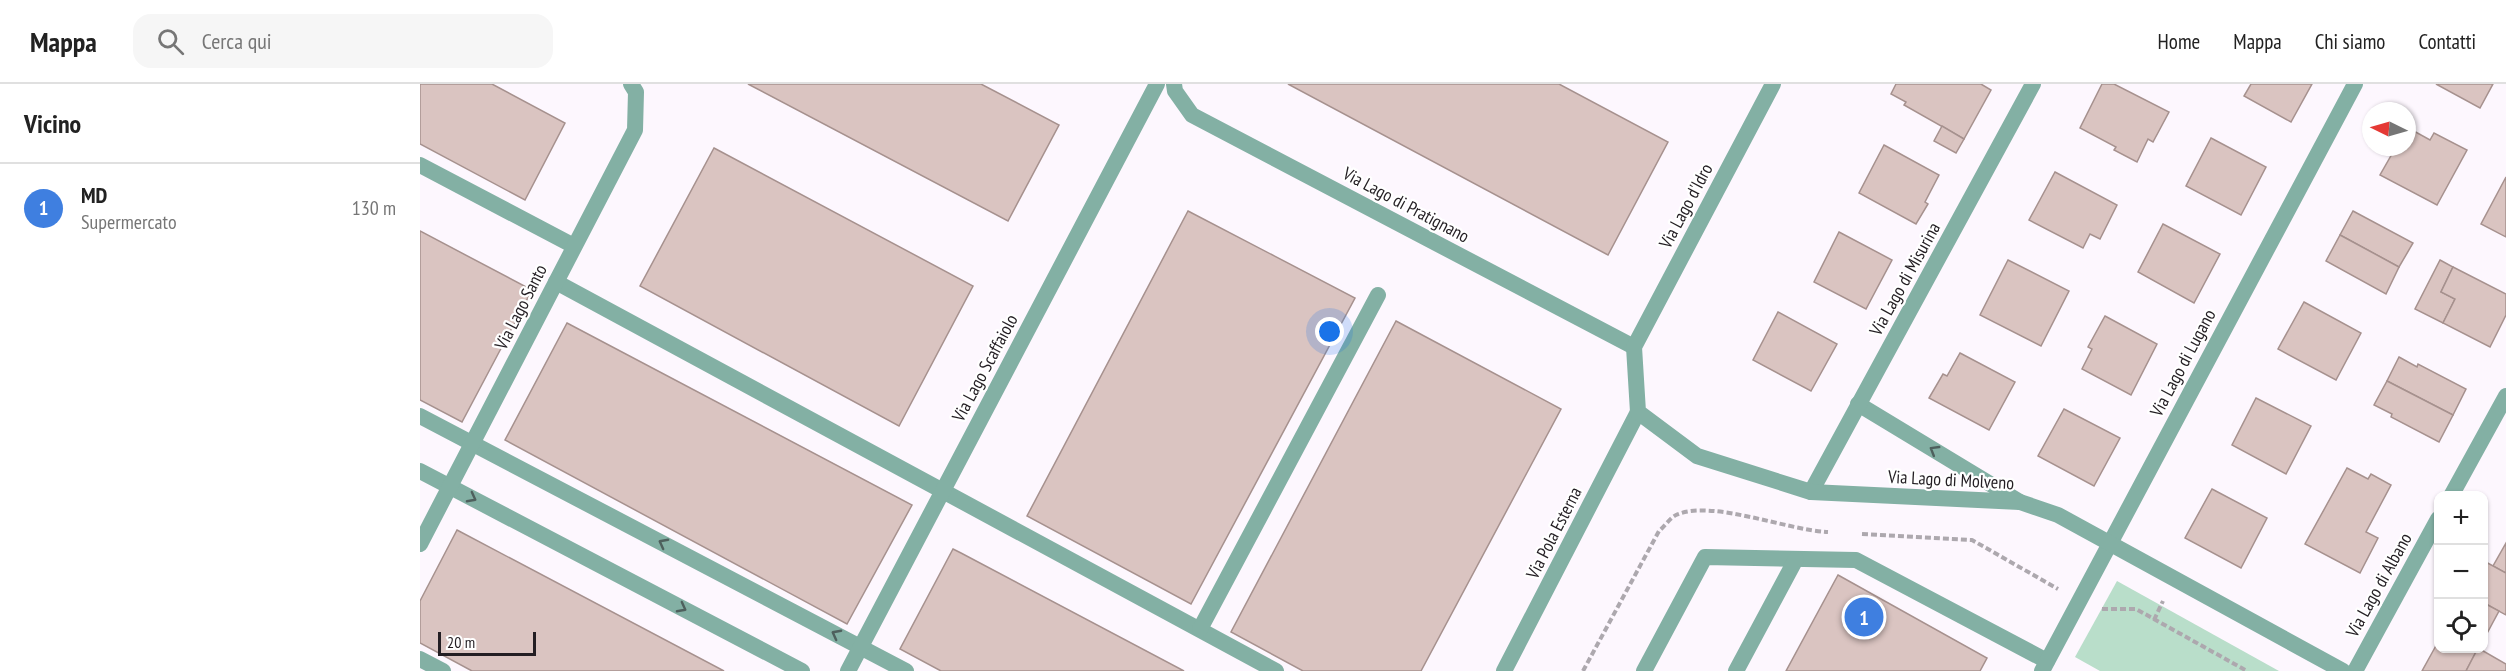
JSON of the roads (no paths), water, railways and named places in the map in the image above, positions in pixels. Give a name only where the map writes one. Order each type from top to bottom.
[{"type":"street","name":"Via Lago Santo","points":[[420,544],[634,130],[636,92],[631,84]]},
{"type":"street","name":"Via Lago Scaffaiolo","points":[[848,671],[1157,84]]},
{"type":"street","name":"Via Lago di Pratignano","points":[[1174,84],[1175,91],[1192,115],[1634,346]]},
{"type":"street","name":"Via Lago d'Idro","points":[[1634,346],[1773,84]]},
{"type":"street","name":"Via Lago di Misurina","points":[[1811,492],[2033,84]]},
{"type":"street","name":"Via Lago di Lugano","points":[[1644,671],[1705,557],[1856,560],[2044,666],[2355,84]]},
{"type":"street","points":[[420,165],[574,246]]},
{"type":"street","points":[[556,282],[1276,671]]},
{"type":"street","points":[[1200,629],[1378,295]]},
{"type":"street","points":[[1634,346],[1638,412]]},
{"type":"street","points":[[2453,491],[2506,396]]},
{"type":"street","points":[[1858,404],[2020,502]]},
{"type":"street","name":"Via Lago di Molveno","points":[[1638,412],[1697,456],[1811,492],[2020,502],[2058,515],[2343,671]]},
{"type":"street","name":"Via Pola Esterna","points":[[1504,671],[1638,412]]},
{"type":"street","points":[[420,416],[906,671]]},
{"type":"street","points":[[420,471],[802,671]]},
{"type":"street","name":"Via Lago di Albano","points":[[2355,671],[2434,528]]},
{"type":"street","points":[[1736,671],[1796,559]]},
{"type":"street","points":[[420,659],[443,671]]},
{"type":"place","name":"MD","points":[[1864,617]]}]
